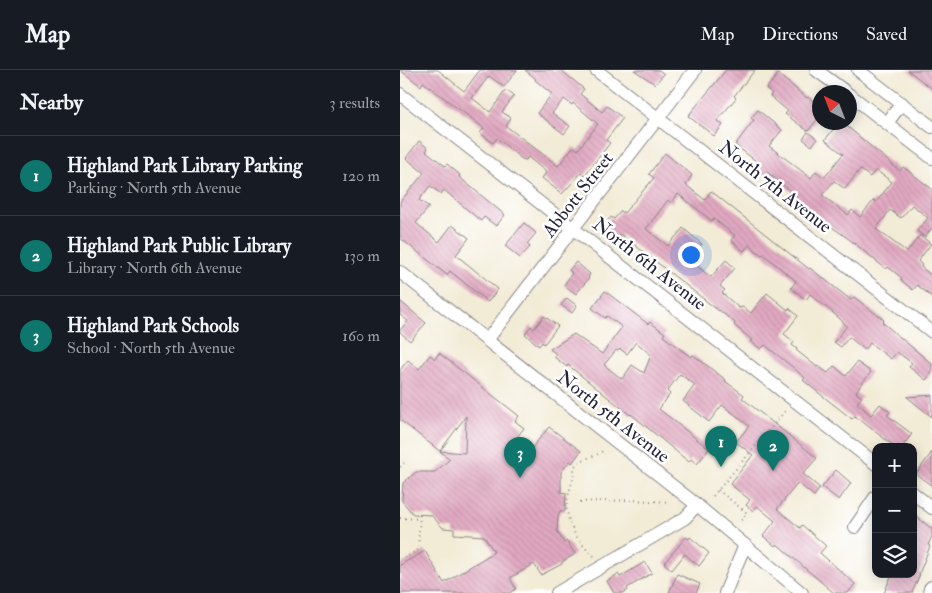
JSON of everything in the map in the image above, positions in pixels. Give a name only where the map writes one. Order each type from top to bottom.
[{"type":"main road","points":[[930,593],[932,589]]},
{"type":"street","name":"North 7th Avenue","points":[[596,70],[932,332]]},
{"type":"street","name":"Abbott Street","points":[[487,340],[695,70]]},
{"type":"street","points":[[816,70],[836,85]]},
{"type":"street","points":[[858,70],[932,126]]},
{"type":"street","name":"North 6th Avenue","points":[[400,94],[872,461]]},
{"type":"street","points":[[857,100],[932,158]]},
{"type":"street","points":[[886,123],[902,103]]},
{"type":"street","name":"North 5th Avenue","points":[[400,272],[697,505],[802,593]]},
{"type":"street","points":[[917,496],[932,508]]},
{"type":"street","points":[[855,527],[872,502]]},
{"type":"street","points":[[557,593],[686,518],[697,505]]},
{"type":"street","points":[[725,593],[745,545]]},
{"type":"path","points":[[713,496],[786,410]]},
{"type":"path","points":[[596,558],[576,537],[568,520],[568,501],[575,477],[574,466],[581,459],[593,457],[604,450]]},
{"type":"path","points":[[400,466],[404,463]]},
{"type":"path","points":[[718,490],[747,513],[737,525]]},
{"type":"path","points":[[580,502],[631,500],[670,502]]},
{"type":"path","points":[[400,561],[418,550],[420,514]]},
{"type":"path","points":[[400,518],[419,519]]},
{"type":"building","points":[[400,70],[438,70],[464,91],[480,70],[517,70],[504,87],[489,76],[472,98],[490,112],[506,90],[514,96],[502,112],[511,118],[506,126],[558,166],[573,147],[578,150],[598,124],[573,103],[572,105],[564,99],[552,113],[570,126],[564,134],[537,113],[552,94],[525,70],[561,70],[584,89],[580,94],[602,112],[607,106],[623,118],[606,140],[610,143],[584,176],[581,173],[562,194],[542,178],[546,173],[545,171],[528,157],[526,160],[522,159],[497,138],[493,143],[480,133],[484,128],[423,82],[421,86]]},
{"type":"building","points":[[634,70],[659,70],[664,74],[655,84]]},
{"type":"building","points":[[726,70],[755,70],[717,121],[723,125],[714,136],[688,116]]},
{"type":"building","points":[[908,70],[932,70],[932,89]]},
{"type":"building","points":[[778,74],[812,100],[812,126],[808,131],[785,114],[788,111],[770,96],[772,93],[766,89]]},
{"type":"building","points":[[758,110],[782,130],[769,146],[811,178],[816,171],[824,178],[843,154],[825,140],[833,130],[851,130],[900,171],[903,167],[932,189],[932,228],[925,237],[917,231],[928,218],[912,205],[901,218],[890,210],[876,229],[907,252],[920,235],[931,244],[918,261],[922,265],[921,267],[932,276],[932,297],[917,285],[913,290],[888,267],[886,269],[849,239],[816,216],[795,198],[797,196],[767,172],[765,175],[752,166],[756,161],[735,145],[754,120],[751,118]],"holes":[[[860,169],[870,177],[876,170],[892,182],[876,202],[874,200],[860,217],[852,210],[848,215],[822,195],[834,181],[845,189]]]},
{"type":"building","points":[[808,132],[817,139],[812,146],[803,139]]},
{"type":"building","points":[[419,141],[428,148],[426,151],[445,166],[447,164],[460,175],[459,177],[505,215],[496,226],[484,217],[481,221],[444,190],[441,194],[430,186],[419,200],[429,207],[416,223],[439,242],[452,225],[469,238],[456,255],[498,289],[488,302],[450,271],[447,275],[400,238],[400,202],[424,173],[406,158]]},
{"type":"building","points":[[665,153],[692,175],[686,185],[705,200],[711,191],[809,269],[851,300],[854,297],[884,320],[882,322],[932,364],[932,372],[926,380],[909,367],[912,363],[897,352],[891,359],[870,343],[865,350],[849,337],[841,347],[834,342],[847,326],[838,317],[810,294],[806,300],[791,288],[796,281],[749,245],[744,251],[731,240],[735,235],[714,219],[712,221],[678,194],[671,203],[668,200],[646,229],[668,246],[683,228],[702,244],[689,260],[711,277],[726,260],[735,268],[720,286],[725,290],[722,293],[739,308],[743,307],[751,313],[767,293],[788,310],[789,308],[798,316],[784,334],[794,342],[792,345],[796,350],[817,367],[828,373],[834,366],[846,376],[857,362],[871,372],[857,390],[856,393],[862,397],[857,403],[871,415],[880,404],[890,412],[888,416],[912,434],[905,443],[890,443],[855,416],[852,419],[803,380],[805,378],[765,345],[761,349],[750,341],[752,340],[719,310],[622,235],[618,238],[604,226],[611,217],[614,219],[621,211],[624,213],[654,178],[649,174]]},
{"type":"building","points":[[524,223],[536,233],[527,244],[530,247],[520,258],[505,246]]},
{"type":"building","points":[[576,262],[590,274],[576,294],[564,285],[572,273],[569,270]]},
{"type":"building","points":[[605,291],[648,324],[650,322],[665,333],[663,336],[691,357],[693,355],[726,380],[744,395],[742,398],[817,458],[803,474],[820,488],[814,496],[798,483],[777,509],[800,528],[802,525],[826,546],[820,553],[855,584],[848,593],[834,593],[777,544],[775,546],[763,536],[775,521],[757,506],[753,511],[746,505],[750,500],[730,484],[753,455],[736,442],[749,426],[738,417],[722,405],[709,422],[683,401],[695,385],[680,374],[667,391],[670,394],[659,409],[709,449],[697,464],[691,459],[689,462],[568,365],[567,367],[554,357],[556,354],[550,349],[574,334],[602,354],[622,327],[592,308]],"holes":[[[636,342],[651,355],[644,373],[632,365],[622,379],[604,365],[616,350],[620,349],[627,354]]]},
{"type":"building","points":[[567,298],[577,306],[572,313],[561,305]]},
{"type":"building","points":[[400,301],[426,323],[410,341],[400,332],[408,321],[400,315]]},
{"type":"building","points":[[544,316],[558,326],[544,344],[542,342],[539,346],[525,334],[531,326],[534,329]]},
{"type":"building","points":[[439,353],[519,416],[515,421],[524,428],[517,437],[532,448],[549,427],[581,451],[572,463],[570,461],[561,472],[561,492],[566,493],[565,511],[560,511],[557,531],[564,543],[567,541],[575,554],[562,562],[562,564],[541,575],[534,564],[510,578],[516,589],[510,593],[400,593],[400,565],[425,551],[444,583],[494,552],[484,536],[454,534],[454,529],[443,528],[431,515],[413,514],[402,501],[403,483],[416,472],[435,472],[450,459],[400,420],[400,370],[408,360],[419,369],[430,355],[435,359]],"holes":[[[466,416],[465,453],[440,451]]]},
{"type":"building","points":[[932,395],[932,417],[907,397]]},
{"type":"building","points":[[932,452],[932,486],[917,475]]},
{"type":"building","points":[[836,470],[851,483],[839,500],[822,487]]},
{"type":"building","points":[[917,517],[932,529],[932,536],[912,593],[884,593],[890,578],[917,578]]},
{"type":"building","points":[[686,537],[689,539],[690,537],[709,553],[699,566],[685,554],[672,570],[664,563]]},
{"type":"building","points":[[645,562],[652,573],[627,588],[628,590],[623,593],[614,593],[607,581],[618,574],[620,577]]},
{"type":"building","points":[[677,574],[700,584],[696,593],[669,593]]},
{"type":"place","name":"Highland Park Library Parking","points":[[721,467]]},
{"type":"place","name":"Highland Park Public Library","points":[[773,471]]},
{"type":"place","name":"Highland Park Schools","points":[[520,478]]}]
